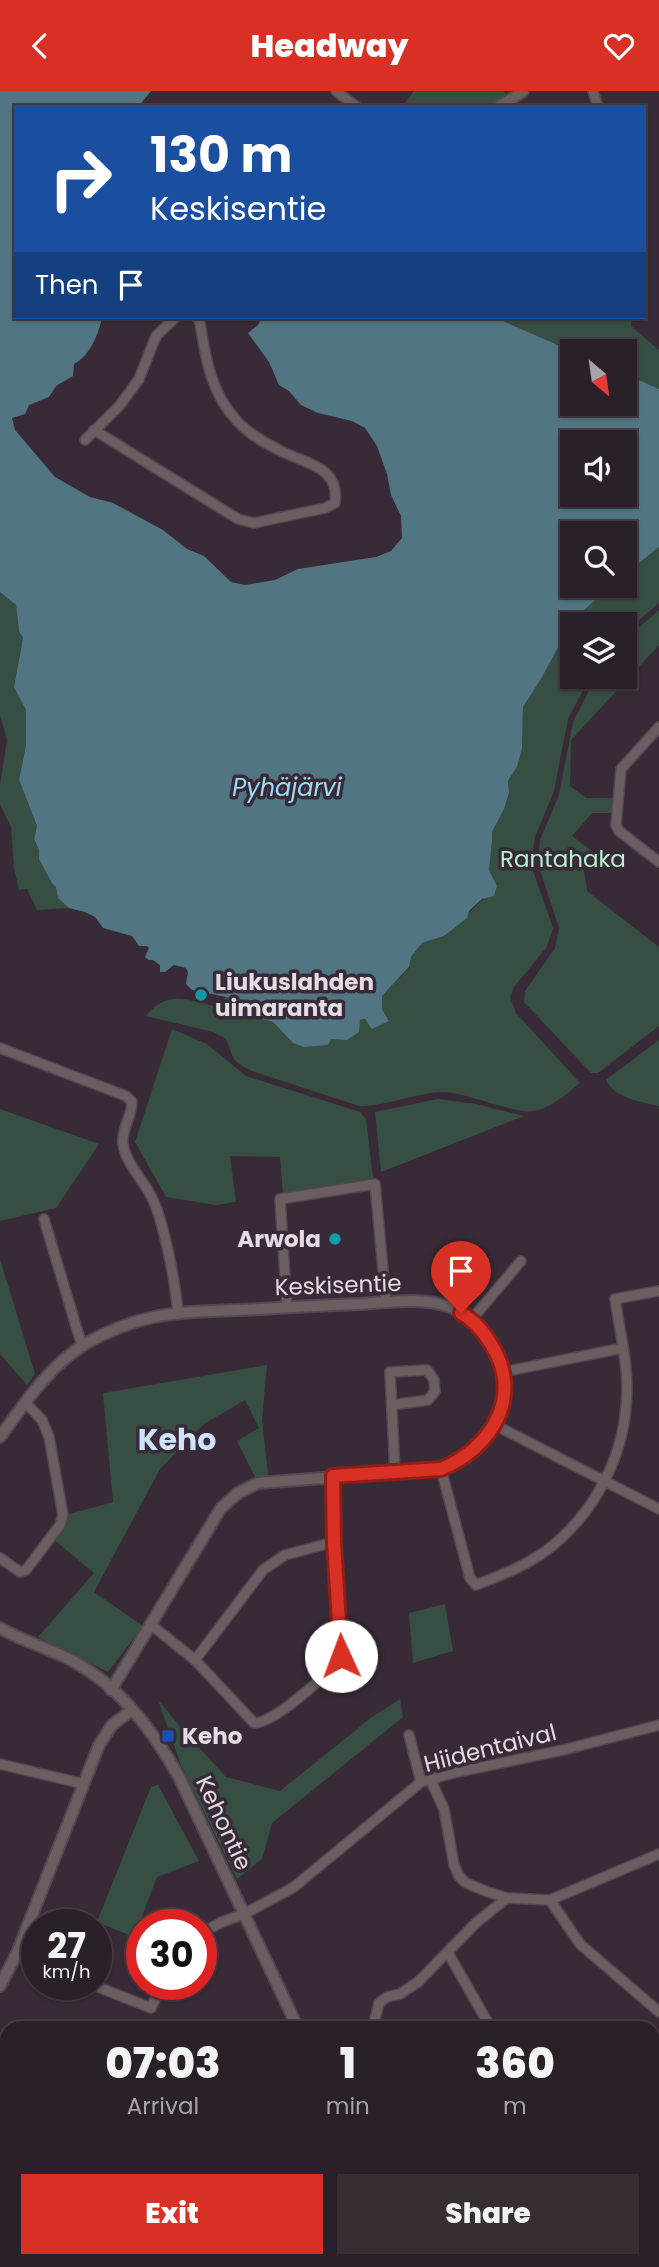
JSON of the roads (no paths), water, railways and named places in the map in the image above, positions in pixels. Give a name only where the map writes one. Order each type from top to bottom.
[{"type":"street","points":[[336,91],[354,105]]},
{"type":"street","points":[[502,105],[523,91]]},
{"type":"street","points":[[85,440],[120,405],[139,379],[156,336],[174,319]]},
{"type":"street","points":[[94,430],[238,519],[254,523],[325,508],[335,503],[336,494],[329,476],[318,466],[284,453],[248,432],[223,403],[208,369],[198,319]]},
{"type":"street","points":[[659,727],[621,769],[616,825],[619,831],[659,862]]},
{"type":"street","points":[[0,1048],[126,1096],[132,1102],[123,1143],[155,1203],[178,1314]]},
{"type":"street","points":[[287,1307],[280,1199],[375,1184],[386,1302]]},
{"type":"street","points":[[44,1219],[82,1346]]},
{"type":"street","points":[[472,1319],[509,1279],[521,1261]]},
{"type":"street","points":[[441,1469],[470,1578],[476,1585],[509,1573],[557,1542],[605,1482],[623,1431],[627,1377],[615,1299],[659,1291]]},
{"type":"street","name":"Keskisentie","points":[[0,1437],[25,1402],[62,1361],[82,1346],[135,1322],[178,1314],[386,1302],[433,1302],[451,1307],[472,1319],[494,1349],[503,1372],[503,1399],[495,1425],[477,1447],[455,1463],[441,1469],[258,1483],[229,1500],[207,1529],[111,1690]]},
{"type":"street","points":[[503,1372],[623,1348]]},
{"type":"street","points":[[393,1405],[428,1400],[435,1391],[435,1380],[427,1370],[390,1372],[395,1472]]},
{"type":"street","points":[[0,1558],[20,1572],[26,1570],[60,1525],[63,1515],[49,1437],[42,1420],[25,1402]]},
{"type":"street","points":[[495,1425],[659,1509]]},
{"type":"street","points":[[149,1624],[195,1660],[254,1723],[262,1723],[275,1716],[337,1665],[341,1656],[333,1476]]},
{"type":"street","points":[[195,1660],[263,1570],[285,1555],[334,1542]]},
{"type":"street","name":"Kehontie","points":[[0,1627],[91,1672],[152,1732],[171,1761],[295,2021]]},
{"type":"street","points":[[0,1986],[17,1953],[103,1737],[117,1721],[132,1710]]},
{"type":"street","name":"Hiidentaival","points":[[217,1925],[244,1914],[294,1887],[426,1782],[453,1773],[563,1750],[659,1725]]},
{"type":"street","points":[[409,1735],[426,1782],[444,1809],[454,1865],[466,1883],[507,1898],[550,1900],[659,1854]]},
{"type":"street","points":[[0,1764],[84,1784]]},
{"type":"street","points":[[375,2021],[379,2003],[418,1982],[477,1922],[507,1898]]},
{"type":"street","points":[[550,1900],[580,1944],[659,2012]]},
{"type":"street","points":[[17,1953],[21,1955]]},
{"type":"street","points":[[448,1953],[487,2021]]},
{"type":"street","points":[[131,2000],[151,2008],[155,2000]]},
{"type":"water","name":"Pyhäjärvi","points":[[0,91],[151,91],[140,105],[14,105],[14,319],[102,319],[93,343],[85,356],[74,364],[73,376],[56,386],[49,397],[29,405],[25,414],[12,418],[15,430],[55,477],[90,497],[113,503],[163,530],[187,549],[204,556],[231,582],[245,585],[275,580],[298,569],[376,557],[391,551],[402,538],[401,516],[391,495],[377,446],[365,428],[352,421],[318,413],[301,405],[289,391],[279,385],[269,362],[248,333],[261,319],[499,319],[560,346],[560,417],[637,417],[637,379],[659,389],[659,547],[637,564],[637,521],[560,521],[560,598],[598,598],[582,612],[560,612],[560,644],[523,707],[522,749],[517,767],[508,781],[509,793],[504,809],[492,832],[489,870],[497,886],[494,896],[482,899],[469,911],[467,918],[444,936],[422,943],[411,957],[409,967],[382,996],[382,1009],[389,1021],[372,1029],[365,1019],[360,1020],[359,1032],[347,1040],[331,1039],[328,1045],[304,1047],[293,1043],[273,1022],[262,1019],[254,1011],[226,997],[192,990],[186,984],[186,968],[174,965],[165,972],[160,972],[160,965],[145,957],[149,948],[147,946],[139,946],[132,936],[103,928],[95,917],[69,908],[58,898],[56,887],[39,859],[39,850],[34,839],[37,826],[19,780],[26,745],[26,710],[14,687],[23,638],[19,631],[16,605],[0,592]]},
{"type":"place","name":"Liukuslahden uimaranta","points":[[201,995]]},
{"type":"place","name":"Arwola","points":[[335,1239]]},
{"type":"place","name":"Keho","points":[[168,1736]]},
{"type":"district","name":"Keho","points":[[177,1439]]},
{"type":"park label","name":"Rantahaka","points":[[563,859]]}]
